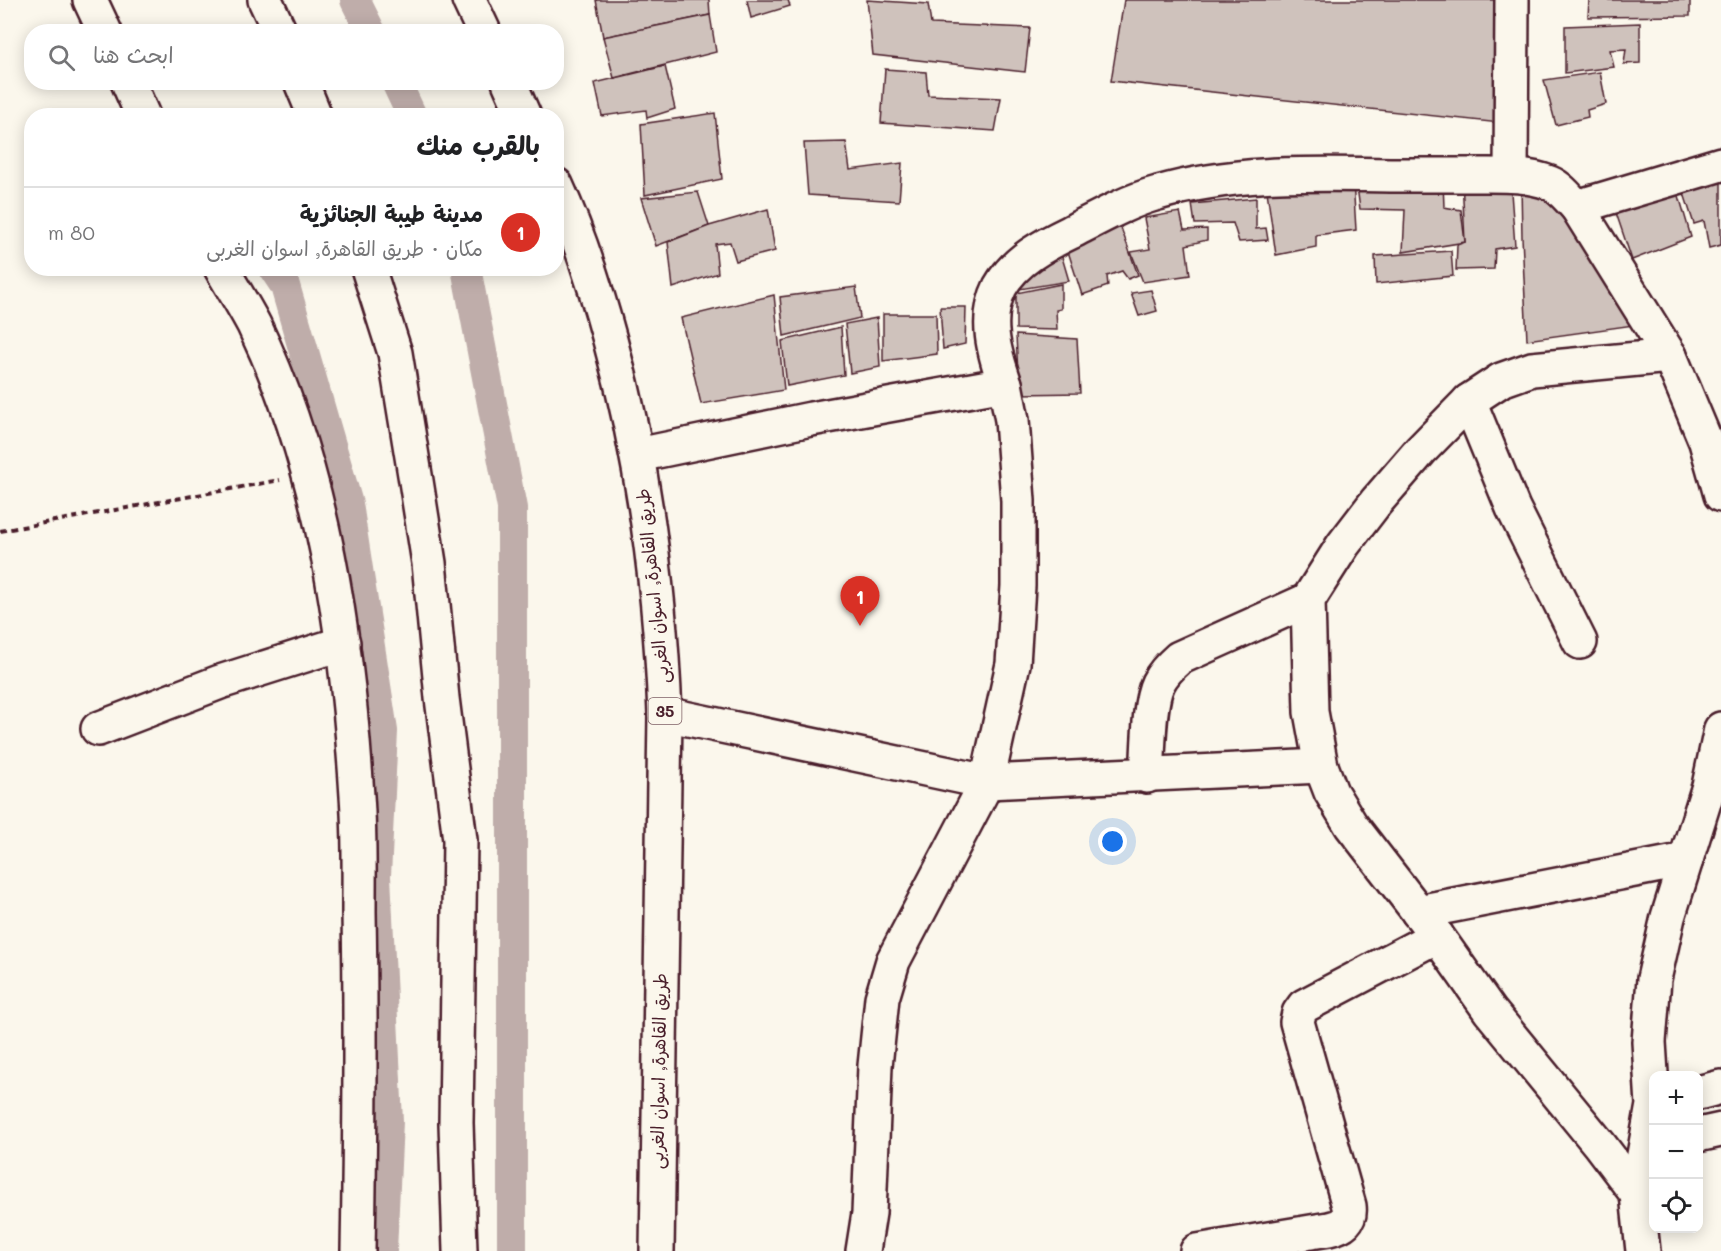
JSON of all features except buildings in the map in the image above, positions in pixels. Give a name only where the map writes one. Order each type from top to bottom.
[{"type":"street","points":[[90,0],[101,24]]},
{"type":"street","points":[[266,0],[276,24]]},
{"type":"street","points":[[469,0],[480,24]]},
{"type":"street","points":[[1511,176],[1512,0]]},
{"type":"street","points":[[131,90],[139,108]]},
{"type":"street","points":[[304,90],[312,108]]},
{"type":"street","points":[[513,90],[521,108]]},
{"type":"street","points":[[1577,207],[1721,164]]},
{"type":"street","points":[[863,1251],[869,1213],[875,1066],[882,998],[893,961],[987,782],[1013,664],[1018,586],[1018,501],[1012,420],[1005,384],[995,354],[992,326],[996,298],[1001,286],[1024,260],[1042,247],[1099,218],[1156,193],[1211,180],[1274,174],[1511,176],[1552,183],[1577,207],[1670,356],[1706,442],[1721,495]]},
{"type":"street","name":"طريق القاهرة, اسوان الغربى","points":[[564,202],[597,291],[638,455],[657,584],[663,649],[665,714],[657,1251]]},
{"type":"street","points":[[225,276],[257,334],[282,391],[310,474],[331,572],[343,643],[357,798],[362,1053],[358,1251]]},
{"type":"street","points":[[371,276],[395,353],[416,481],[429,563],[442,699],[460,840],[456,1124],[460,1251]]},
{"type":"street","points":[[1147,776],[1153,698],[1159,681],[1170,666],[1179,658],[1308,600],[1343,545],[1376,502],[1468,401],[1501,380],[1532,369],[1670,356]]},
{"type":"street","points":[[638,455],[822,417],[1005,384]]},
{"type":"street","points":[[1468,401],[1513,508],[1581,642]]},
{"type":"street","points":[[1308,600],[1311,712],[1321,766],[1331,792],[1351,825],[1428,924],[1490,1011],[1637,1194]]},
{"type":"street","points":[[99,729],[220,682],[343,643]]},
{"type":"street","points":[[665,714],[987,782],[1321,766]]},
{"type":"street","points":[[1651,1071],[1649,1042],[1654,979],[1668,917],[1686,860],[1715,786],[1721,729]]},
{"type":"street","points":[[1197,1251],[1340,1227],[1345,1223],[1350,1212],[1300,1033],[1297,1016],[1305,1006],[1428,924],[1686,860]]},
{"type":"street","points":[[1703,1092],[1721,1087]]},
{"type":"street","points":[[1703,1135],[1721,1130]]},
{"type":"street","points":[[1642,1251],[1637,1194],[1649,1148]]},
{"type":"path","points":[[0,531],[310,474]]},
{"type":"waterway","points":[[355,0],[367,24]]},
{"type":"waterway","points":[[400,90],[408,108]]},
{"type":"waterway","points":[[278,276],[285,286],[348,504],[383,731],[376,876],[388,1121],[382,1251]]},
{"type":"waterway","points":[[468,276],[512,508],[512,1251]]},
{"type":"place","name":"مدينة طيبة الجنائزية","points":[[860,626]]}]
